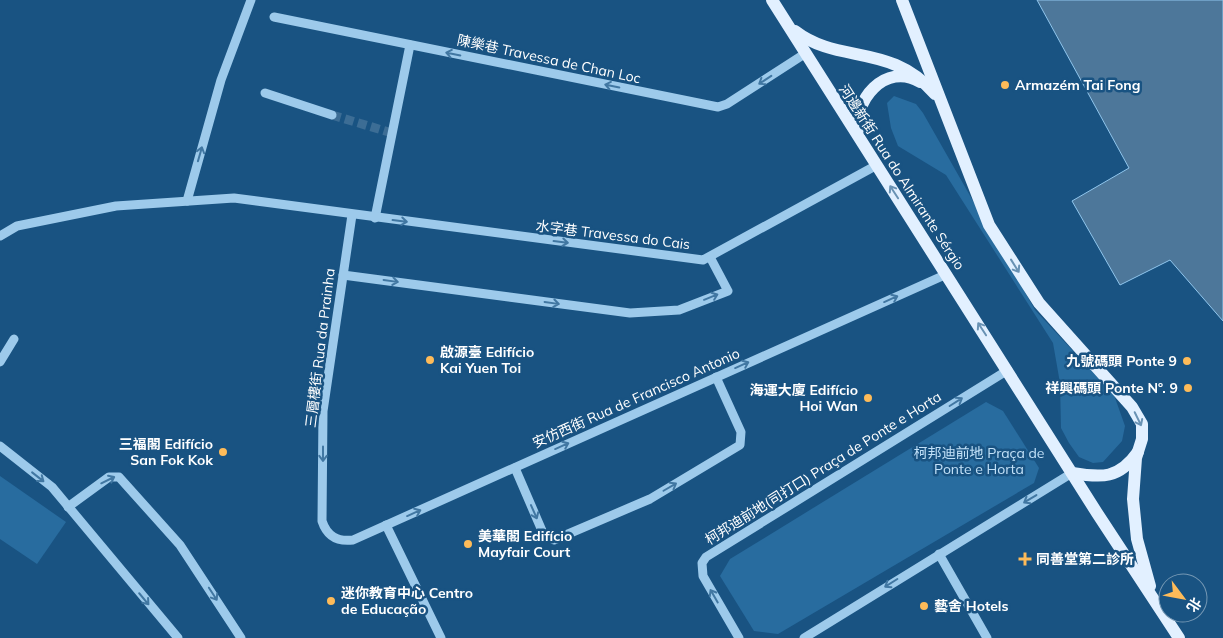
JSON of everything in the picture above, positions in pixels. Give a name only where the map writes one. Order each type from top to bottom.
[{"type":"main road","name":"河邊新街 Rua do Almirante Sérgio","points":[[772,0],[1008,370]]},
{"type":"main road","points":[[902,0],[989,225],[1039,303],[1132,408],[1142,424],[1142,439],[1138,452],[1133,499],[1136,539],[1146,578],[1158,604]]},
{"type":"main road","points":[[789,26],[804,38],[822,45],[888,60],[903,66],[916,74],[930,87],[945,108]]},
{"type":"main road","points":[[861,140],[857,126],[858,111],[864,98],[874,87],[887,80],[902,77],[917,80],[930,87]]},
{"type":"main road","points":[[1008,370],[1158,607]]},
{"type":"main road","points":[[1072,473],[1104,477],[1117,472],[1129,464],[1138,452]]},
{"type":"main road","points":[[1169,623],[1179,638]]},
{"type":"street","points":[[187,201],[221,80],[251,0]]},
{"type":"street","name":"陳樂巷 Travessa de Chan Loc","points":[[274,17],[718,107],[727,104],[806,54]]},
{"type":"street","points":[[374,218],[410,45]]},
{"type":"street","points":[[265,93],[332,115]]},
{"type":"street","name":"水字巷 Travessa do Cais","points":[[0,236],[17,226],[116,206],[234,198],[703,260],[877,165]]},
{"type":"street","name":"三層樓街 Rua da Prainha","points":[[336,539],[325,528],[322,521],[323,411],[352,215]]},
{"type":"street","points":[[343,274],[630,313],[679,310],[728,291],[710,257]]},
{"type":"street","name":"安仿西街 Rua de Francisco Antonio","points":[[336,539],[352,540],[947,274]]},
{"type":"street","points":[[0,362],[14,339]]},
{"type":"street","name":"柯邦迪前地(司打口) Praça de Ponte e Horta","points":[[739,638],[703,576],[702,563],[706,557],[1008,370]]},
{"type":"street","points":[[515,468],[543,533],[554,540],[650,499],[740,444],[741,432],[716,377]]},
{"type":"street","points":[[0,446],[52,487],[178,638]]},
{"type":"street","points":[[804,638],[1072,473]]},
{"type":"street","points":[[68,507],[109,477],[119,477],[180,546],[241,638]]},
{"type":"street","points":[[386,525],[441,638]]},
{"type":"street","points":[[939,554],[986,638]]},
{"type":"green space","points":[[894,96],[916,104],[923,113],[1035,310],[1114,395],[1125,426],[1122,441],[1103,462],[1093,463],[1079,457],[1069,443],[1061,428],[1060,383],[1053,343],[946,175],[898,146],[891,128],[887,103]]},
{"type":"green space","name":"柯邦迪前地 Praça de Ponte e Horta","points":[[986,402],[1003,411],[1039,468],[1034,483],[778,634],[754,631],[720,576],[730,559]]},
{"type":"green space","points":[[0,476],[66,522],[37,564],[0,539]]},
{"type":"shaded area","points":[[1037,0],[1223,0],[1223,321],[1170,260],[1120,285],[1072,201],[1129,168]]},
{"type":"tunnel","points":[[332,115],[392,133]]},
{"type":"place","name":"Armazém Tai Fong","points":[[1005,85]]},
{"type":"place","name":"啟源臺 Edifício Kai Yuen Toi","points":[[430,360]]},
{"type":"place","name":"九號碼頭 Ponte 9","points":[[1187,361]]},
{"type":"place","name":"祥興碼頭 Ponte Nº. 9","points":[[1188,388]]},
{"type":"place","name":"海運大廈 Edifício Hoi Wan","points":[[868,398]]},
{"type":"place","name":"三福閣 Edifício San Fok Kok","points":[[223,452]]},
{"type":"place","name":"美華閣 Edifício Mayfair Court","points":[[468,544]]},
{"type":"place","name":"同善堂第二診所","points":[[1025,559]]},
{"type":"place","name":"迷你教育中心 Centro de Educação","points":[[331,601]]},
{"type":"place","name":"藝舍 Hotels","points":[[924,606]]}]
